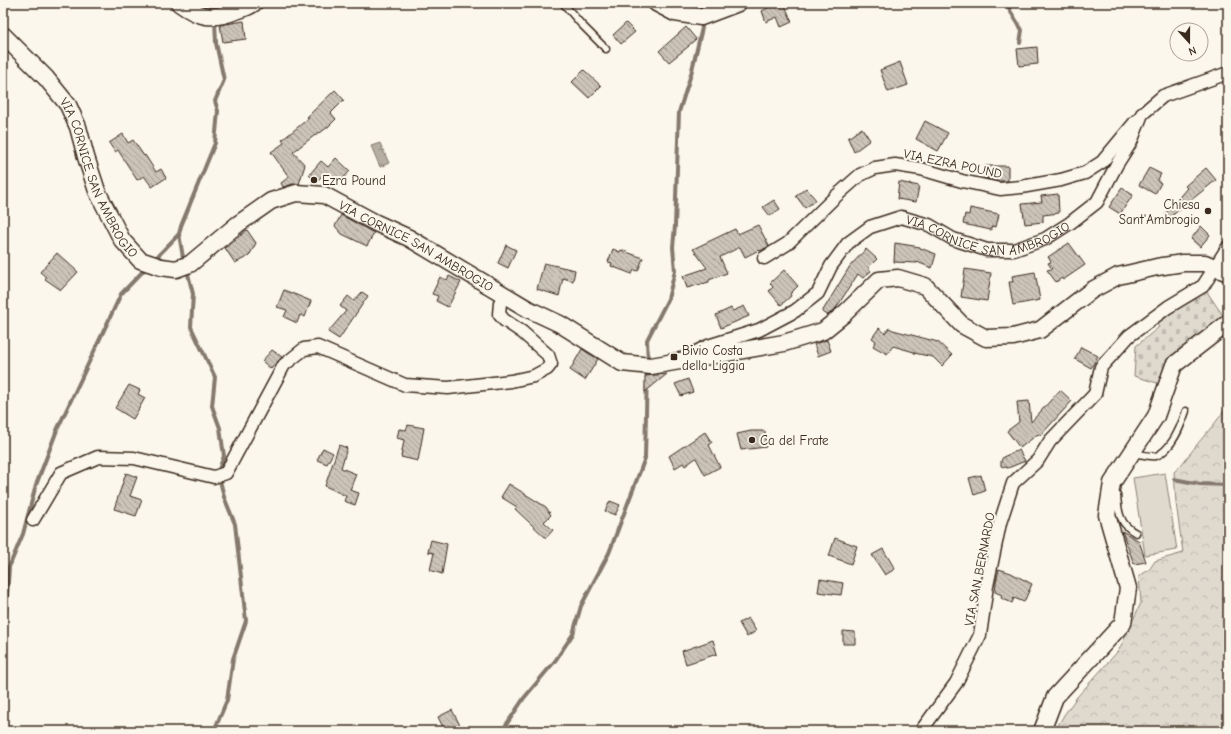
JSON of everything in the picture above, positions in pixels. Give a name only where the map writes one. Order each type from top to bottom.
[{"type":"street","points":[[179,3],[190,11],[210,17],[228,14],[254,3]]},
{"type":"street","points":[[656,3],[675,13],[701,17],[738,3]]},
{"type":"street","name":"VIA CORNICE SAN AMBROGIO","points":[[3,36],[46,78],[68,105],[78,127],[97,191],[122,240],[140,260],[161,267],[176,269],[190,264],[238,224],[271,201],[296,193],[324,195],[376,223],[409,238],[528,309],[560,324],[622,363],[651,366],[784,343],[823,331],[844,314],[879,280],[898,278],[926,286],[962,325],[986,338],[993,338],[1013,337],[1040,330],[1092,290],[1118,276],[1183,263],[1205,263],[1222,270]]},
{"type":"street","name":"VIA CORNICE SAN AMBROGIO","points":[[678,361],[708,346],[759,330],[795,311],[818,293],[831,266],[848,243],[870,227],[901,217],[929,225],[953,239],[987,250],[1014,250],[1045,239],[1070,224],[1097,202],[1117,164],[1131,142],[1142,114],[1163,96],[1228,73]]},
{"type":"street","name":"VIA EZRA POUND","points":[[764,258],[787,244],[860,175],[875,168],[895,165],[1000,189],[1060,180],[1085,173],[1102,162],[1142,114]]},
{"type":"street","points":[[1222,270],[1228,247]]},
{"type":"street","name":"VIA SAN BERNARDO","points":[[921,731],[956,683],[980,635],[987,586],[1000,523],[1013,483],[1038,460],[1050,441],[1095,394],[1101,367],[1129,336],[1168,307],[1204,286],[1222,270]]},
{"type":"street","points":[[33,520],[61,473],[98,457],[134,458],[220,475],[284,365],[304,349],[318,347],[405,385],[448,388],[479,385],[511,381],[534,376],[547,370],[551,364],[548,355],[522,332],[504,320],[499,314],[500,303],[505,295]]},
{"type":"street","points":[[1042,731],[1055,697],[1122,623],[1128,588],[1107,514],[1112,483],[1156,416],[1174,365],[1228,323]]},
{"type":"lane","points":[[563,3],[606,49]]},
{"type":"lane","points":[[1132,453],[1155,456],[1166,450],[1180,428],[1186,411]]},
{"type":"lane","points":[[1118,474],[1116,490],[1118,514],[1128,530],[1136,534]]},
{"type":"green space","points":[[1203,286],[1228,323],[1174,365],[1167,386],[1134,376],[1136,346],[1159,327],[1152,319]]},
{"type":"green space","points":[[1228,405],[1228,731],[1055,731],[1077,697],[1119,650],[1141,603],[1139,576],[1149,570],[1155,561],[1183,553],[1176,503],[1174,472]]},
{"type":"green space","points":[[1165,473],[1177,550],[1145,555],[1133,478]]},
{"type":"water","points":[[380,143],[389,163],[380,167],[371,146]]},
{"type":"building","points":[[777,3],[784,3],[792,22],[781,27],[777,17],[766,22],[762,11]]},
{"type":"building","points":[[244,21],[246,39],[223,42],[220,25]]},
{"type":"building","points":[[626,23],[635,32],[621,44],[613,35]]},
{"type":"building","points":[[686,27],[696,39],[669,62],[659,51]]},
{"type":"building","points":[[1037,47],[1038,64],[1019,66],[1017,49]]},
{"type":"building","points":[[900,62],[908,85],[888,92],[880,70]]},
{"type":"building","points":[[584,70],[601,86],[589,98],[572,82]]},
{"type":"building","points":[[335,90],[344,100],[331,113],[336,119],[320,133],[319,132],[293,152],[305,165],[299,184],[283,187],[281,183],[289,177],[271,152],[284,143],[282,140],[309,118],[307,117]]},
{"type":"building","points":[[925,121],[948,133],[938,151],[916,139]]},
{"type":"building","points":[[862,128],[870,140],[854,152],[848,138]]},
{"type":"building","points":[[123,134],[128,143],[133,140],[156,172],[161,169],[166,178],[152,187],[144,176],[137,180],[118,150],[115,152],[109,143]]},
{"type":"building","points":[[336,158],[350,171],[337,185],[324,174],[316,182],[309,175],[321,161],[328,167]]},
{"type":"building","points":[[985,166],[1008,166],[1008,181],[984,178]]},
{"type":"building","points":[[1149,168],[1161,174],[1157,181],[1161,183],[1155,194],[1139,185]]},
{"type":"building","points":[[1206,168],[1216,180],[1169,218],[1165,214],[1187,188],[1185,186]]},
{"type":"building","points":[[899,182],[919,186],[916,202],[897,199]]},
{"type":"building","points":[[806,188],[816,200],[805,208],[796,196]]},
{"type":"building","points":[[1122,188],[1133,195],[1120,214],[1109,207]]},
{"type":"building","points":[[1058,194],[1059,213],[1043,215],[1043,222],[1025,224],[1022,204],[1042,202],[1041,196]]},
{"type":"building","points":[[774,200],[780,209],[770,216],[763,207]]},
{"type":"building","points":[[970,208],[999,214],[996,227],[992,226],[991,230],[963,224],[965,214],[969,215]]},
{"type":"building","points":[[341,215],[374,233],[367,246],[342,234],[335,226]]},
{"type":"building","points":[[758,225],[769,246],[745,257],[740,247],[720,257],[727,273],[709,280],[709,282],[687,288],[683,276],[707,268],[693,249],[735,229],[738,234]]},
{"type":"building","points":[[1201,226],[1210,235],[1200,247],[1191,239]]},
{"type":"building","points":[[247,230],[256,243],[249,256],[235,263],[225,248]]},
{"type":"building","points":[[895,243],[920,247],[936,254],[932,268],[917,262],[894,262]]},
{"type":"building","points":[[1069,243],[1085,265],[1063,280],[1062,278],[1056,282],[1047,270],[1052,269],[1048,263],[1051,262],[1048,257]]},
{"type":"building","points":[[506,245],[516,250],[508,268],[498,263]]},
{"type":"building","points":[[613,249],[620,252],[621,250],[643,258],[638,271],[634,270],[632,274],[611,266],[612,263],[608,262]]},
{"type":"building","points":[[866,249],[877,259],[868,268],[871,271],[863,278],[858,274],[836,308],[828,315],[822,312],[850,266]]},
{"type":"building","points":[[57,253],[78,272],[61,290],[45,279],[46,277],[40,272]]},
{"type":"building","points":[[544,263],[575,270],[573,281],[563,278],[559,296],[537,289]]},
{"type":"building","points":[[965,269],[991,273],[987,301],[961,297]]},
{"type":"building","points":[[784,270],[798,286],[790,294],[791,296],[781,305],[769,291],[773,287],[770,283]]},
{"type":"building","points":[[1035,272],[1040,300],[1013,305],[1009,282],[1013,282],[1012,276]]},
{"type":"building","points":[[449,276],[461,282],[448,307],[436,301],[438,296],[432,294],[440,277],[447,280]]},
{"type":"building","points":[[284,290],[311,301],[305,317],[300,315],[297,323],[284,317],[287,310],[277,307]]},
{"type":"building","points":[[362,292],[368,296],[339,339],[328,332],[346,311],[340,306],[348,296],[354,301]]},
{"type":"building","points":[[744,306],[749,316],[721,328],[716,315],[731,308],[733,311]]},
{"type":"building","points":[[879,328],[885,333],[889,328],[938,342],[952,355],[942,366],[933,357],[893,346],[887,354],[873,346],[876,341],[872,338]]},
{"type":"building","points":[[827,340],[831,351],[818,356],[814,344]]},
{"type":"building","points":[[1081,347],[1098,356],[1091,368],[1075,359]]},
{"type":"building","points":[[582,349],[598,359],[585,380],[570,370]]},
{"type":"building","points":[[272,350],[282,357],[271,369],[262,361]]},
{"type":"building","points":[[667,374],[645,392],[645,376]]},
{"type":"building","points":[[688,379],[693,392],[681,396],[675,384]]},
{"type":"building","points":[[129,385],[140,390],[138,394],[145,398],[133,419],[115,408]]},
{"type":"building","points":[[1060,390],[1072,401],[1040,436],[1038,434],[1020,448],[1007,431],[1019,422],[1017,402],[1029,401],[1031,422]]},
{"type":"building","points":[[408,425],[424,428],[418,461],[401,457],[404,440],[397,438],[399,429],[406,430]]},
{"type":"building","name":"Ca del Frate","points":[[751,431],[765,431],[766,447],[741,450],[737,434]]},
{"type":"building","points":[[705,432],[712,443],[709,445],[720,467],[705,475],[696,458],[685,466],[683,463],[675,468],[669,456]]},
{"type":"building","points":[[339,445],[347,448],[341,468],[356,474],[350,490],[359,493],[355,505],[344,501],[346,496],[325,486]]},
{"type":"building","points":[[323,448],[333,453],[327,464],[317,460]]},
{"type":"building","points":[[1019,450],[1025,461],[1008,468],[1001,466],[1003,457]]},
{"type":"building","points":[[126,473],[137,477],[130,496],[142,500],[136,516],[114,509]]},
{"type":"building","points":[[981,475],[985,491],[974,495],[969,478]]},
{"type":"building","points":[[509,484],[546,507],[551,515],[544,522],[553,530],[546,538],[515,509],[517,507],[501,497]]},
{"type":"building","points":[[610,501],[620,505],[615,515],[605,511]]},
{"type":"building","points":[[1122,531],[1139,541],[1146,562],[1134,564]]},
{"type":"building","points":[[835,538],[857,546],[851,564],[829,556]]},
{"type":"building","points":[[431,540],[447,544],[442,574],[430,570],[434,553],[428,552]]},
{"type":"building","points":[[883,549],[895,569],[885,575],[872,555]]},
{"type":"building","points":[[999,569],[1011,573],[1032,584],[1024,602],[1014,598],[1012,603],[1001,598],[1002,595],[995,592]]},
{"type":"building","points":[[820,579],[843,583],[841,595],[818,592]]},
{"type":"building","points":[[748,618],[756,631],[747,637],[739,623]]},
{"type":"building","points":[[843,631],[855,632],[855,644],[843,644]]},
{"type":"building","points":[[713,640],[717,654],[686,664],[682,651]]},
{"type":"building","points":[[452,710],[463,731],[445,731],[438,717]]},
{"type":"waterway","points":[[217,12],[220,3]]},
{"type":"waterway","points":[[700,12],[702,3]]},
{"type":"waterway","points":[[1011,3],[1009,9],[1022,30],[1020,43]]},
{"type":"waterway","points":[[648,363],[647,340],[668,299],[675,271],[673,247],[679,112],[691,74],[702,28],[701,19]]},
{"type":"waterway","points":[[184,263],[179,234],[215,143],[218,111],[215,101],[224,80],[216,43],[215,21]]},
{"type":"waterway","points":[[153,261],[179,234]]},
{"type":"waterway","points":[[3,629],[6,611],[9,567],[23,534],[36,485],[57,430],[121,294],[148,266]]},
{"type":"waterway","points":[[187,270],[193,294],[191,327],[215,377],[212,406],[220,428],[224,456],[218,472],[224,497],[235,524],[246,621],[233,659],[227,700],[214,731]]},
{"type":"waterway","points":[[502,731],[524,698],[555,661],[573,634],[581,606],[609,553],[645,458],[647,370]]},
{"type":"waterway","points":[[1174,479],[1200,484],[1228,485]]},
{"type":"place","name":"Ezra Pound","points":[[314,180]]},
{"type":"place","name":"Chiesa Sant'Ambrogio","points":[[1208,211]]},
{"type":"place","name":"Bivio Costa della Liggia","points":[[674,357]]},
{"type":"place","name":"Ca del Frate","points":[[752,440]]}]
